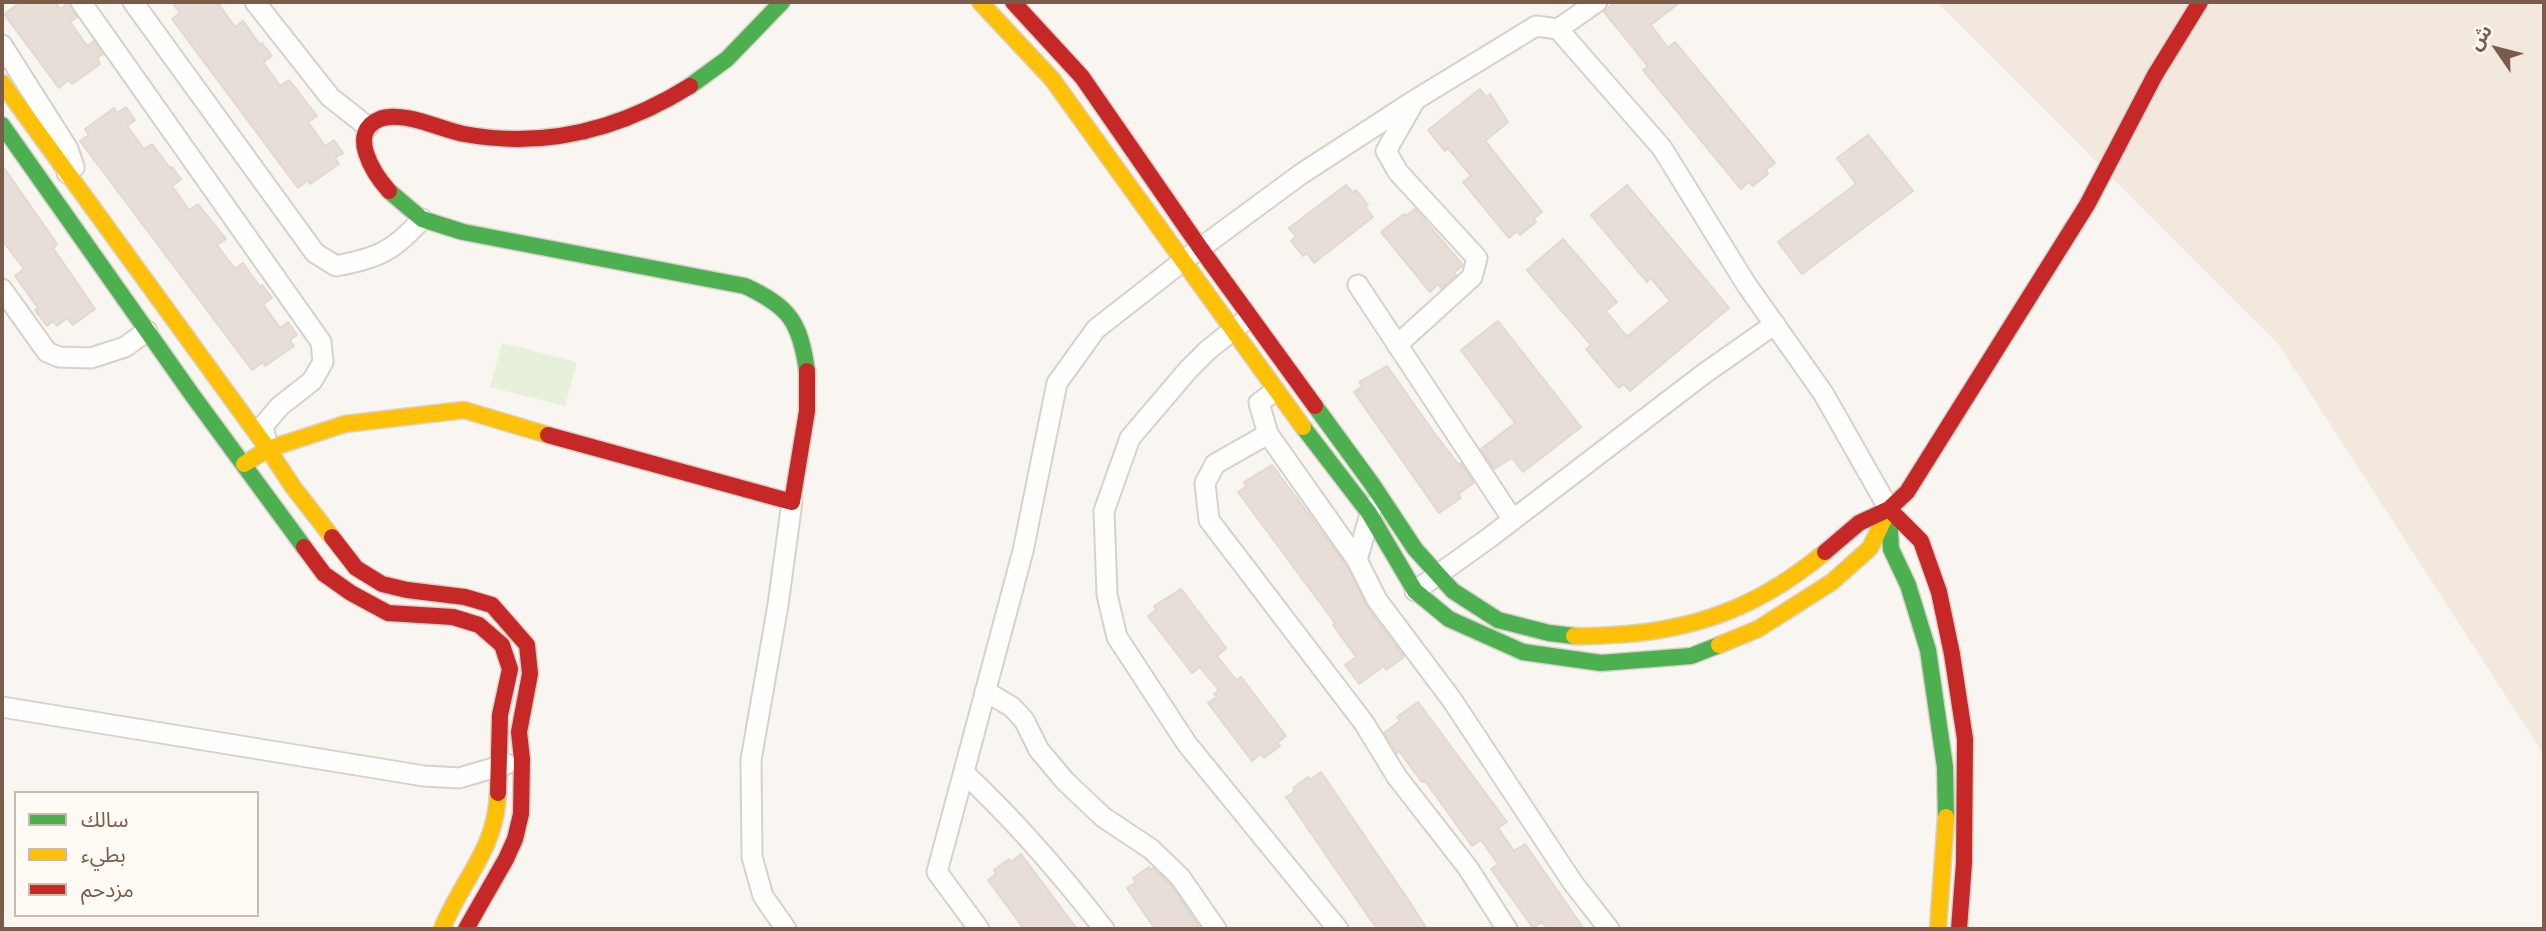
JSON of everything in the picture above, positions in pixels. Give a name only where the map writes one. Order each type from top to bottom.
[{"type":"street","points":[[81,2],[320,342],[323,362],[312,381],[280,406],[263,426],[268,449]]},
{"type":"street","points":[[134,2],[315,253],[336,266],[366,260],[402,242],[422,219]]},
{"type":"street","points":[[255,2],[330,97],[368,127]]},
{"type":"street","points":[[782,2],[738,49],[692,86],[657,104],[587,131],[548,139],[514,141],[461,134],[391,116],[378,118],[368,127],[363,138],[363,151],[396,198],[422,219],[463,232],[756,289],[774,300],[796,327],[808,375],[808,408],[751,760],[752,857],[763,895],[786,929]]},
{"type":"street","points":[[980,2],[1052,79],[1275,391],[1369,513],[1416,591],[1450,619],[1523,652],[1601,663],[1691,656],[1758,629],[1832,582],[1870,548],[1889,509]]},
{"type":"street","points":[[1013,2],[1082,77],[1201,249],[1379,494],[1415,549],[1454,591],[1498,620],[1549,633],[1587,637],[1661,631],[1723,614],[1757,599],[1793,578],[1859,523],[1889,509],[1907,492],[2087,205],[2155,75],[2200,2]]},
{"type":"street","points":[[1558,29],[1597,2]]},
{"type":"street","points":[[979,929],[937,872],[1023,551],[1057,383],[1096,329],[1183,261],[1301,174],[1536,26],[1558,29],[1662,149],[1746,284],[1823,393],[1889,509],[1921,541],[1938,592],[1952,654],[1965,738],[1964,863],[1959,929]]},
{"type":"street","points":[[2,45],[68,149],[74,167],[67,173]]},
{"type":"street","points":[[2,83],[293,487],[356,568],[382,584],[465,597],[492,606],[527,645],[530,674],[519,732],[522,814],[515,839],[466,929]]},
{"type":"street","points":[[1397,345],[1472,277],[1477,258],[1398,172],[1386,151],[1415,100]]},
{"type":"street","points":[[2,125],[147,331],[324,574],[351,593],[388,613],[453,617],[479,625],[502,645],[510,669],[500,715],[497,816],[485,850],[442,929]]},
{"type":"street","points":[[1358,285],[1513,520]]},
{"type":"street","points":[[2,289],[47,352],[60,357],[91,358],[125,346],[147,331]]},
{"type":"street","points":[[1250,317],[1208,350],[1188,370],[1130,438],[1104,511],[1107,595],[1117,637],[1187,744],[1338,929]]},
{"type":"street","points":[[1416,591],[1705,373],[1775,324]]},
{"type":"street","points":[[1275,391],[1259,402],[1268,434],[1357,560],[1377,600],[1452,701],[1573,883],[1609,929]]},
{"type":"street","points":[[244,464],[268,449],[345,424],[464,410],[792,502]]},
{"type":"street","points":[[1268,434],[1215,464],[1205,483],[1209,520],[1364,723],[1397,777],[1468,868],[1507,929]]},
{"type":"street","points":[[1357,560],[1369,513],[1379,494]]},
{"type":"street","points":[[1889,509],[1891,549],[1908,585],[1927,650],[1945,767],[1946,827],[1938,929]]},
{"type":"street","points":[[985,691],[1012,707],[1024,720],[1039,750],[1065,781],[1103,817],[1150,849],[1180,877],[1216,929]]},
{"type":"street","points":[[2,707],[424,776],[459,778],[522,759]]},
{"type":"street","points":[[964,773],[1004,810],[1070,885],[1104,929]]},
{"type":"shaded area","points":[[1937,2],[2544,2],[2544,755],[2279,345]]},
{"type":"green space","points":[[502,343],[577,362],[565,406],[490,387]]},
{"type":"building","points":[[21,2],[55,2],[60,9],[69,3],[77,17],[70,22],[87,46],[94,41],[103,54],[97,58],[100,64],[72,84],[69,80],[59,88],[4,14]]},
{"type":"building","points":[[172,2],[217,2],[235,27],[243,21],[260,45],[262,43],[272,56],[263,62],[280,86],[289,80],[317,116],[308,122],[325,146],[334,140],[343,153],[335,158],[339,164],[310,184],[308,180],[298,188],[172,19],[180,13]]},
{"type":"building","points":[[1615,2],[1680,2],[1651,25],[1668,48],[1675,42],[1775,163],[1766,170],[1768,174],[1753,186],[1749,182],[1741,189],[1643,70],[1648,66],[1604,12]]},
{"type":"building","points":[[1480,89],[1486,97],[1490,94],[1508,122],[1485,141],[1542,212],[1533,219],[1536,222],[1520,235],[1517,231],[1509,238],[1463,182],[1471,176],[1448,148],[1445,151],[1428,130]]},
{"type":"building","points":[[126,107],[135,120],[127,126],[144,149],[152,144],[181,179],[172,186],[189,210],[198,204],[226,239],[217,245],[235,269],[243,263],[260,287],[262,285],[272,298],[263,304],[280,328],[288,322],[297,335],[290,340],[294,346],[265,366],[263,362],[252,370],[80,141],[89,135],[85,129],[114,108],[117,113]]},
{"type":"building","points":[[1868,135],[1913,191],[1802,274],[1778,242],[1856,184],[1837,158]]},
{"type":"building","points":[[2,165],[57,244],[53,248],[95,309],[73,325],[67,318],[57,326],[53,321],[47,326],[35,310],[38,308],[15,276],[24,269],[2,240]]},
{"type":"building","points":[[1346,185],[1353,193],[1356,190],[1368,205],[1365,207],[1373,217],[1314,263],[1307,253],[1303,256],[1291,241],[1296,237],[1289,228]]},
{"type":"building","points":[[1627,185],[1729,308],[1630,391],[1624,384],[1619,388],[1586,349],[1591,345],[1527,270],[1563,239],[1617,302],[1606,311],[1627,337],[1670,301],[1651,278],[1647,282],[1591,215]]},
{"type":"building","points":[[1415,209],[1463,265],[1441,288],[1438,284],[1430,292],[1381,232]]},
{"type":"building","points":[[1498,321],[1581,427],[1523,472],[1512,458],[1494,469],[1481,449],[1515,423],[1461,350]]},
{"type":"building","points":[[1387,366],[1474,483],[1458,494],[1461,498],[1439,513],[1354,392],[1362,386],[1359,382]]},
{"type":"building","points":[[1272,465],[1347,566],[1367,607],[1404,657],[1386,670],[1384,666],[1359,684],[1345,665],[1356,657],[1333,625],[1335,623],[1238,492],[1247,486],[1244,482]]},
{"type":"building","points":[[1181,589],[1226,648],[1217,656],[1236,680],[1241,677],[1286,736],[1277,743],[1280,746],[1264,758],[1261,754],[1252,761],[1208,703],[1217,697],[1214,694],[1219,690],[1200,667],[1192,673],[1148,616],[1156,610],[1154,606]]},
{"type":"building","points":[[1418,702],[1507,822],[1498,828],[1514,851],[1525,844],[1584,929],[1547,929],[1542,922],[1533,928],[1491,869],[1498,864],[1481,840],[1472,846],[1425,781],[1422,782],[1399,751],[1397,753],[1384,733],[1400,721],[1397,717]]},
{"type":"building","points":[[1321,772],[1427,929],[1377,929],[1286,797],[1308,777],[1310,780]]},
{"type":"building","points":[[1021,854],[1077,929],[1024,929],[988,880],[996,874],[994,870]]},
{"type":"building","points":[[1149,867],[1171,885],[1199,927],[1155,929],[1127,888],[1136,882],[1133,878]]},
{"type":"traffic: fast","points":[[690,86],[727,59],[782,2]]},
{"type":"traffic: fast","points":[[2,125],[193,396],[304,547]]},
{"type":"traffic: fast","points":[[389,191],[422,219],[463,232],[745,286],[773,301],[790,318],[801,340],[807,371]]},
{"type":"traffic: fast","points":[[1315,406],[1415,549],[1453,591],[1498,620],[1549,633],[1574,636]]},
{"type":"traffic: fast","points":[[1303,427],[1369,513],[1415,591],[1449,619],[1523,652],[1601,663],[1691,656],[1719,645]]},
{"type":"traffic: fast","points":[[1889,514],[1891,549],[1908,585],[1928,650],[1945,767],[1946,817]]},
{"type":"traffic: slow","points":[[980,2],[1052,79],[1303,427]]},
{"type":"traffic: slow","points":[[2,83],[293,487],[332,537]]},
{"type":"traffic: slow","points":[[244,464],[268,449],[345,424],[464,410],[548,435]]},
{"type":"traffic: slow","points":[[1719,645],[1758,629],[1832,582],[1870,548],[1889,509]]},
{"type":"traffic: slow","points":[[1574,636],[1656,631],[1709,618],[1780,585],[1825,552]]},
{"type":"traffic: slow","points":[[442,929],[485,848],[496,813],[498,793]]},
{"type":"traffic: slow","points":[[1938,929],[1946,817]]},
{"type":"traffic: jam","points":[[1013,2],[1082,77],[1201,249],[1315,406]]},
{"type":"traffic: jam","points":[[1825,552],[1859,523],[1889,509],[1907,492],[2087,205],[2155,75],[2200,2]]},
{"type":"traffic: jam","points":[[389,191],[370,164],[364,143],[365,133],[370,125],[380,119],[399,117],[464,134],[494,138],[553,137],[582,132],[637,114],[690,86]]},
{"type":"traffic: jam","points":[[548,435],[792,502],[807,411],[807,371]]},
{"type":"traffic: jam","points":[[1889,509],[1921,541],[1939,592],[1952,654],[1965,739],[1964,863],[1959,929]]},
{"type":"traffic: jam","points":[[332,537],[356,568],[382,584],[465,597],[492,605],[527,645],[530,674],[519,732],[522,759],[521,814],[515,839],[506,859],[466,929]]},
{"type":"traffic: jam","points":[[304,547],[324,574],[351,593],[388,613],[453,617],[479,625],[502,645],[510,669],[500,715],[498,793]]}]
